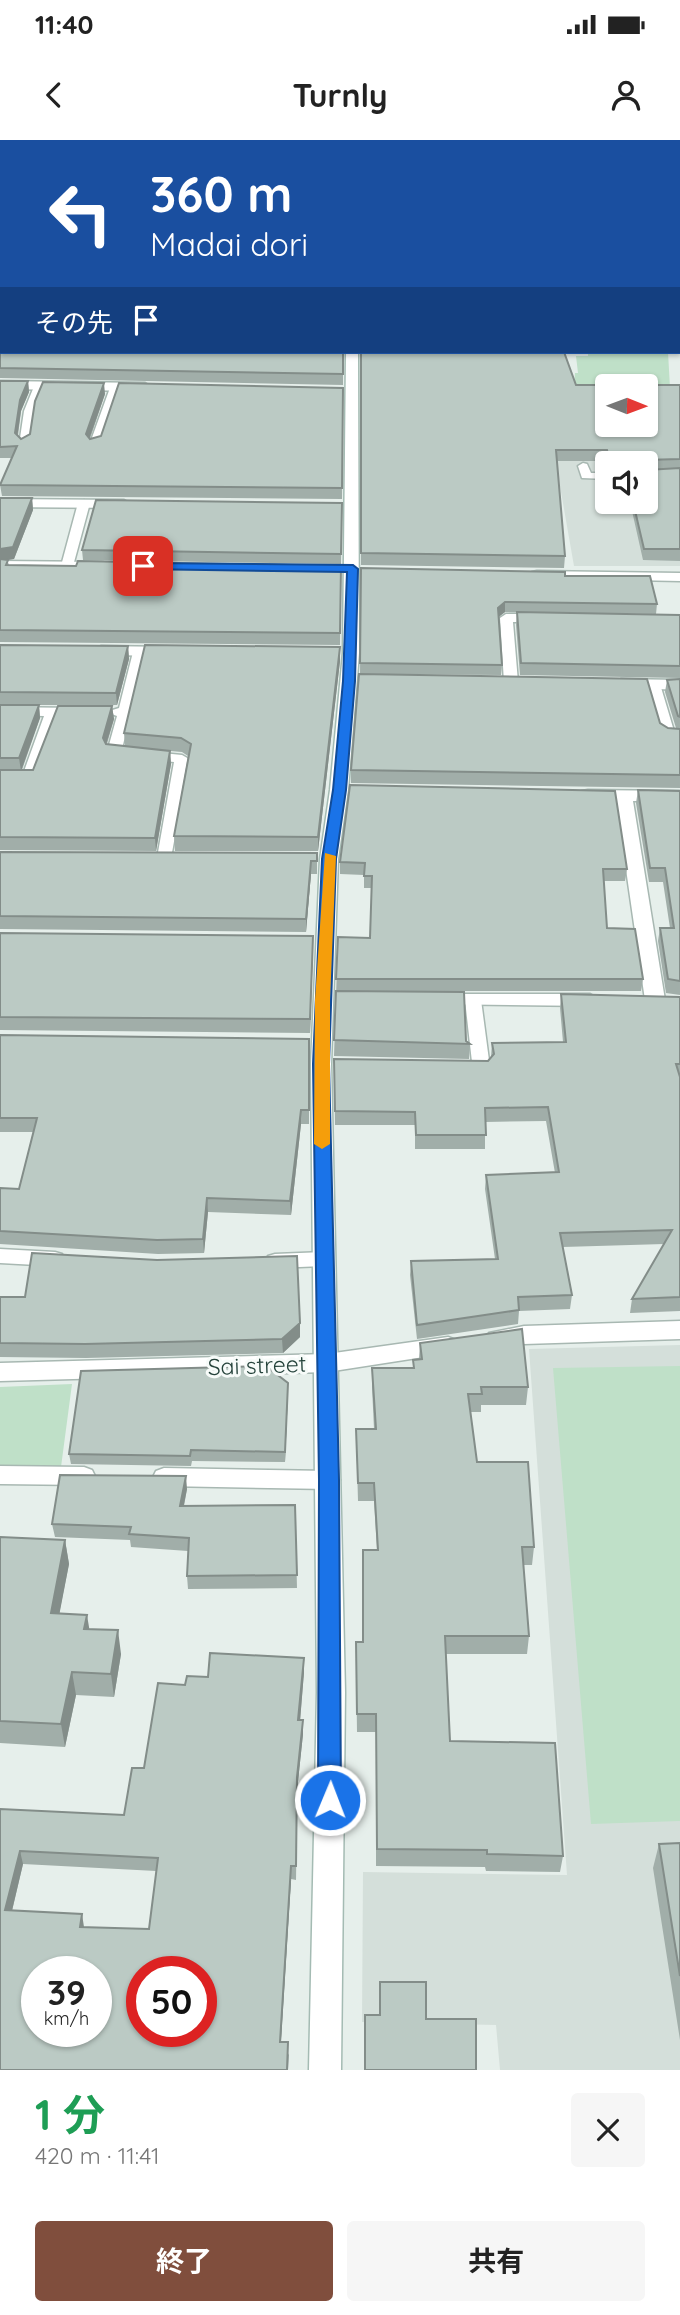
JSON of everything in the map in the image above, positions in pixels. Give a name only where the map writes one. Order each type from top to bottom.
[{"type":"main road","points":[[325,2070],[331,1692],[322,1000],[318,941],[322,859],[346,790],[356,681],[344,653],[349,569],[345,392],[352,354]]},
{"type":"main road","points":[[0,385],[157,387]]},
{"type":"main road","points":[[0,503],[138,504]]},
{"type":"main road","points":[[0,565],[121,566]]},
{"type":"main road","points":[[517,574],[680,577]]},
{"type":"main road","points":[[83,651],[192,652]]},
{"type":"main road","points":[[601,684],[680,685]]},
{"type":"main road","points":[[570,794],[680,796]]},
{"type":"main road","points":[[624,795],[655,1000]]},
{"type":"main road","points":[[322,1000],[350,1000]]},
{"type":"main road","points":[[418,1000],[655,1000],[680,1003]]},
{"type":"main road","name":"Sai street","points":[[0,1372],[327,1363],[524,1335],[680,1330]]},
{"type":"lane","points":[[24,445],[29,411],[39,386]]},
{"type":"lane","points":[[94,446],[115,387]]},
{"type":"lane","points":[[583,466],[586,476],[595,476]]},
{"type":"lane","points":[[67,566],[84,503]]},
{"type":"lane","points":[[511,682],[506,618],[559,619]]},
{"type":"lane","points":[[139,652],[114,752],[182,759],[164,858]]},
{"type":"lane","points":[[653,684],[668,735],[680,735]]},
{"type":"lane","points":[[0,712],[125,712]]},
{"type":"lane","points":[[0,777],[28,778],[52,713]]},
{"type":"lane","points":[[441,1067],[481,1068],[473,1000]]},
{"type":"lane","points":[[0,1256],[79,1260]]},
{"type":"lane","points":[[255,1261],[324,1259]]},
{"type":"lane","points":[[0,1475],[102,1476]]},
{"type":"lane","points":[[141,1476],[329,1480]]},
{"type":"shaded area","points":[[543,389],[595,418],[595,438],[658,438],[658,412],[680,389],[680,566],[574,566]]},
{"type":"shaded area","points":[[680,1345],[680,2070],[500,2070],[496,2025],[362,2022],[363,1872],[567,1875],[529,1349]]},
{"type":"green space","points":[[668,354],[670,388],[658,388],[658,374],[595,374],[595,388],[574,388],[575,373],[578,373],[576,356]]},
{"type":"green space","points":[[680,1366],[680,1821],[591,1824],[553,1368]]},
{"type":"green space","points":[[72,1384],[61,1467],[0,1467],[0,1387]]},
{"type":"building","points":[[0,354],[343,354],[343,374],[0,368]]},
{"type":"building","points":[[361,354],[565,354],[576,385],[595,385],[595,438],[658,438],[658,385],[680,385],[680,459],[658,460],[658,451],[556,450],[565,556],[361,553]]},
{"type":"building","points":[[0,381],[28,381],[20,400],[15,433],[21,439],[30,434],[35,401],[43,382],[104,383],[86,434],[90,439],[101,436],[119,383],[343,388],[342,488],[0,485],[17,446],[0,447]]},
{"type":"building","points":[[680,468],[680,549],[644,549],[636,514],[658,514],[658,469]]},
{"type":"building","points":[[0,498],[32,498],[13,547],[0,549]]},
{"type":"building","points":[[96,500],[342,503],[341,554],[82,550]]},
{"type":"building","points":[[0,559],[8,560],[6,565],[76,566],[78,561],[341,566],[340,633],[0,630]]},
{"type":"building","points":[[361,568],[565,572],[565,576],[650,576],[657,604],[505,602],[498,608],[502,665],[360,663]]},
{"type":"building","points":[[517,612],[680,615],[680,666],[521,663]]},
{"type":"building","points":[[0,645],[128,646],[116,693],[0,692]]},
{"type":"building","points":[[145,645],[340,647],[318,837],[174,836],[191,744],[181,738],[124,733]]},
{"type":"building","points":[[359,674],[647,679],[660,723],[668,728],[680,729],[680,775],[351,770]]},
{"type":"building","points":[[680,679],[680,717],[667,680]]},
{"type":"building","points":[[0,705],[39,705],[19,758],[0,758]]},
{"type":"building","points":[[58,706],[112,706],[103,738],[106,744],[170,751],[155,838],[0,837],[0,770],[33,770]]},
{"type":"building","points":[[350,785],[615,791],[627,869],[603,869],[607,928],[635,929],[643,979],[336,979],[338,937],[370,938],[372,876],[364,876],[365,863],[340,862]]},
{"type":"building","points":[[638,790],[680,791],[680,981],[668,979],[660,928],[674,928],[665,868],[650,868]]},
{"type":"building","points":[[0,852],[317,853],[317,861],[311,861],[306,919],[0,916]]},
{"type":"building","points":[[0,933],[313,936],[310,1019],[0,1017]]},
{"type":"building","points":[[336,991],[464,992],[466,1041],[470,1044],[334,1040]]},
{"type":"building","points":[[561,994],[680,997],[680,1064],[676,1064],[680,1077],[680,1297],[632,1299],[672,1230],[560,1233],[572,1295],[518,1297],[519,1310],[417,1325],[411,1261],[498,1259],[486,1175],[559,1172],[548,1107],[485,1108],[486,1135],[416,1135],[415,1112],[335,1111],[334,1059],[488,1061],[494,1054],[492,1043],[566,1042]]},
{"type":"building","points":[[0,1035],[309,1039],[309,1110],[301,1110],[290,1201],[207,1198],[203,1239],[157,1240],[0,1231],[0,1188],[19,1189],[37,1118],[0,1118]]},
{"type":"building","points":[[32,1253],[157,1260],[297,1256],[300,1323],[282,1339],[85,1344],[0,1343],[0,1297],[25,1297]]},
{"type":"building","points":[[522,1329],[528,1387],[481,1387],[482,1394],[468,1394],[477,1462],[528,1462],[534,1547],[522,1547],[529,1636],[445,1636],[450,1741],[555,1743],[563,1856],[487,1854],[487,1850],[377,1849],[376,1714],[357,1714],[356,1642],[363,1642],[363,1550],[378,1550],[374,1483],[358,1483],[356,1429],[376,1429],[372,1368],[414,1368],[413,1360],[422,1359],[420,1343]]},
{"type":"building","points":[[266,1366],[288,1383],[285,1452],[191,1450],[190,1456],[69,1454],[81,1371]]},
{"type":"building","points":[[60,1475],[186,1476],[180,1506],[295,1505],[297,1575],[187,1576],[189,1538],[129,1534],[131,1527],[52,1524]]},
{"type":"building","points":[[0,1537],[65,1540],[51,1613],[87,1615],[84,1629],[118,1630],[111,1674],[72,1672],[61,1724],[0,1721]]},
{"type":"building","points":[[210,1653],[304,1658],[298,1720],[303,1720],[297,1777],[296,1866],[291,1866],[280,2042],[288,2042],[287,2070],[0,2070],[0,1809],[124,1815],[132,1768],[144,1768],[158,1683],[185,1685],[187,1676],[208,1677]],"holes":[[[20,1851],[158,1858],[149,1929],[80,1927],[82,1914],[5,1910]]]},
{"type":"building","points":[[680,1843],[680,1976],[659,1844]]},
{"type":"building","points":[[380,1982],[426,1982],[426,2019],[476,2019],[476,2070],[365,2070],[365,2015],[380,2015]]},
{"type":"slow traffic","points":[[322,1144],[322,1000],[330,856]]},
{"type":"route","points":[[143,566],[353,569],[349,681],[339,790],[329,859],[322,1000],[322,1211],[329,1480],[330,1800]]}]
